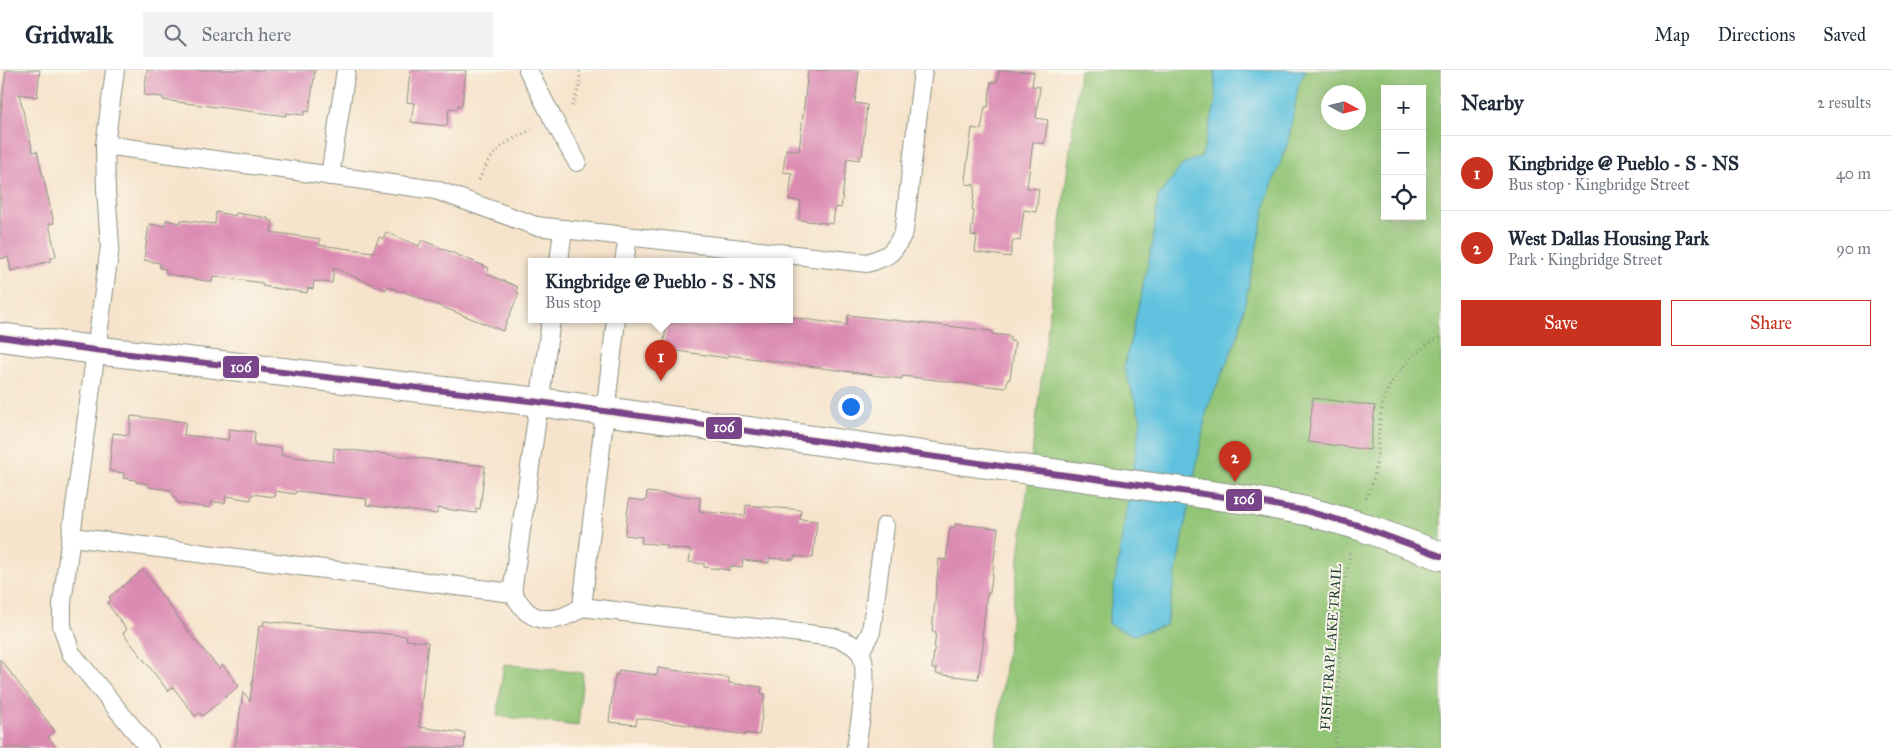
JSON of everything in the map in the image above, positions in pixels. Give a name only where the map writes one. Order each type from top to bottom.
[{"type":"street","points":[[0,337],[95,350],[540,402],[1254,501],[1306,511],[1358,525],[1441,556]]},
{"type":"lane","points":[[115,70],[105,145],[110,246],[62,603],[62,626],[71,652],[148,748]]},
{"type":"lane","points":[[330,176],[346,70]]},
{"type":"lane","points":[[528,70],[577,162]]},
{"type":"lane","points":[[105,145],[436,190],[536,226],[867,263],[884,258],[896,248],[904,231],[923,70]]},
{"type":"lane","points":[[559,258],[563,229]]},
{"type":"lane","points":[[625,258],[628,237]]},
{"type":"lane","points":[[512,594],[551,323]]},
{"type":"lane","points":[[582,607],[616,323]]},
{"type":"lane","points":[[860,652],[871,632],[885,526]]},
{"type":"lane","points":[[72,537],[512,594],[527,612],[545,620],[567,617],[582,607],[833,638],[848,642],[860,652],[864,667],[864,685],[856,748]]},
{"type":"path","points":[[469,202],[491,156],[517,136],[570,112],[579,88],[580,70]]},
{"type":"path","name":"FISH TRAP LAKE TRAIL","points":[[1335,748],[1347,560],[1374,475],[1384,399],[1403,367],[1413,356],[1432,340],[1441,337]]},
{"type":"green space","points":[[1080,70],[1441,70],[1441,748],[995,748]]},
{"type":"green space","points":[[504,664],[583,673],[578,726],[497,716]]},
{"type":"water","points":[[1214,70],[1306,70],[1299,83],[1288,142],[1267,199],[1238,336],[1207,409],[1166,625],[1134,635],[1108,624],[1141,419],[1124,368],[1153,242],[1158,197],[1183,164],[1202,156],[1216,101]]},
{"type":"building","points":[[6,70],[40,70],[37,97],[19,94],[33,152],[37,151],[54,223],[49,224],[56,256],[51,258],[51,261],[11,271],[8,257],[0,259],[0,118]]},
{"type":"building","points":[[147,70],[315,70],[309,112],[305,111],[304,115],[286,113],[286,116],[163,100],[163,97],[144,95]]},
{"type":"building","points":[[410,70],[466,70],[462,106],[458,105],[457,109],[449,108],[447,126],[411,122],[414,103],[407,102]]},
{"type":"building","points":[[808,70],[859,70],[855,103],[867,105],[862,156],[860,156],[859,160],[847,158],[841,208],[835,207],[833,224],[799,220],[801,201],[789,200],[792,173],[783,172],[786,149],[799,151]]},
{"type":"building","points":[[999,70],[1034,72],[1032,86],[1040,87],[1036,118],[1048,120],[1044,144],[1033,142],[1027,188],[1039,189],[1036,212],[1024,210],[1020,241],[1013,240],[1010,257],[975,252],[977,236],[971,235],[975,185],[966,184],[965,179],[972,128],[981,130],[985,107],[988,107],[991,82],[997,82]]},
{"type":"building","points":[[216,212],[235,216],[236,213],[268,218],[267,220],[273,221],[271,232],[320,239],[319,245],[373,252],[379,237],[383,239],[386,232],[419,246],[422,240],[489,268],[487,274],[518,287],[516,291],[519,293],[503,331],[388,286],[386,290],[334,268],[332,283],[314,281],[313,289],[308,288],[307,293],[262,286],[263,283],[213,276],[212,282],[166,274],[166,269],[160,268],[160,263],[144,260],[149,224],[165,226],[166,220],[180,223],[181,220],[215,224]]},
{"type":"building","points":[[848,315],[992,331],[992,334],[1010,336],[1010,341],[1015,342],[1010,379],[1008,379],[1006,388],[902,376],[902,379],[728,355],[727,358],[663,349],[667,323],[793,323],[793,317],[847,325]]},
{"type":"building","points":[[1313,398],[1375,406],[1370,450],[1308,442]]},
{"type":"building","points":[[131,416],[186,422],[184,435],[228,440],[229,429],[255,432],[254,445],[282,448],[281,455],[333,462],[334,448],[485,466],[480,509],[476,508],[476,513],[437,508],[437,514],[366,505],[367,499],[296,491],[295,494],[276,491],[275,497],[252,494],[251,500],[226,496],[225,503],[212,502],[210,508],[178,503],[171,490],[148,487],[148,484],[123,478],[124,473],[109,471],[113,433],[129,435]]},
{"type":"building","points":[[647,492],[700,498],[699,511],[745,516],[746,505],[801,510],[800,519],[817,521],[813,558],[794,556],[794,560],[769,558],[769,563],[743,560],[742,567],[730,566],[730,570],[704,567],[704,564],[689,562],[691,550],[666,548],[667,545],[641,543],[642,537],[625,535],[629,499],[646,501]]},
{"type":"building","points":[[955,524],[998,528],[990,593],[987,593],[982,637],[984,637],[978,679],[936,674],[937,669],[932,669],[936,632],[932,632],[939,559],[946,560],[950,527],[955,528]]},
{"type":"building","points":[[143,570],[195,640],[219,668],[223,665],[239,686],[202,716],[200,713],[195,716],[173,687],[168,691],[123,633],[127,630],[107,603],[111,600],[109,597]]},
{"type":"building","points":[[264,621],[407,636],[406,640],[428,642],[419,727],[465,733],[464,748],[235,748],[243,692],[250,701],[259,625],[263,626]]},
{"type":"building","points":[[0,659],[55,731],[48,737],[57,748],[0,748]]},
{"type":"building","points":[[658,668],[729,678],[729,683],[762,687],[761,693],[765,694],[759,735],[746,733],[746,735],[637,718],[636,725],[609,722],[615,675],[618,675],[619,670],[657,675]]},
{"type":"transit line","name":"106","points":[[0,337],[95,350],[539,402],[1254,501],[1306,511],[1357,525],[1441,556]]},
{"type":"place","name":"Kingbridge @ Pueblo - S - NS","points":[[661,381]]},
{"type":"place","name":"West Dallas Housing Park","points":[[1235,482]]}]
